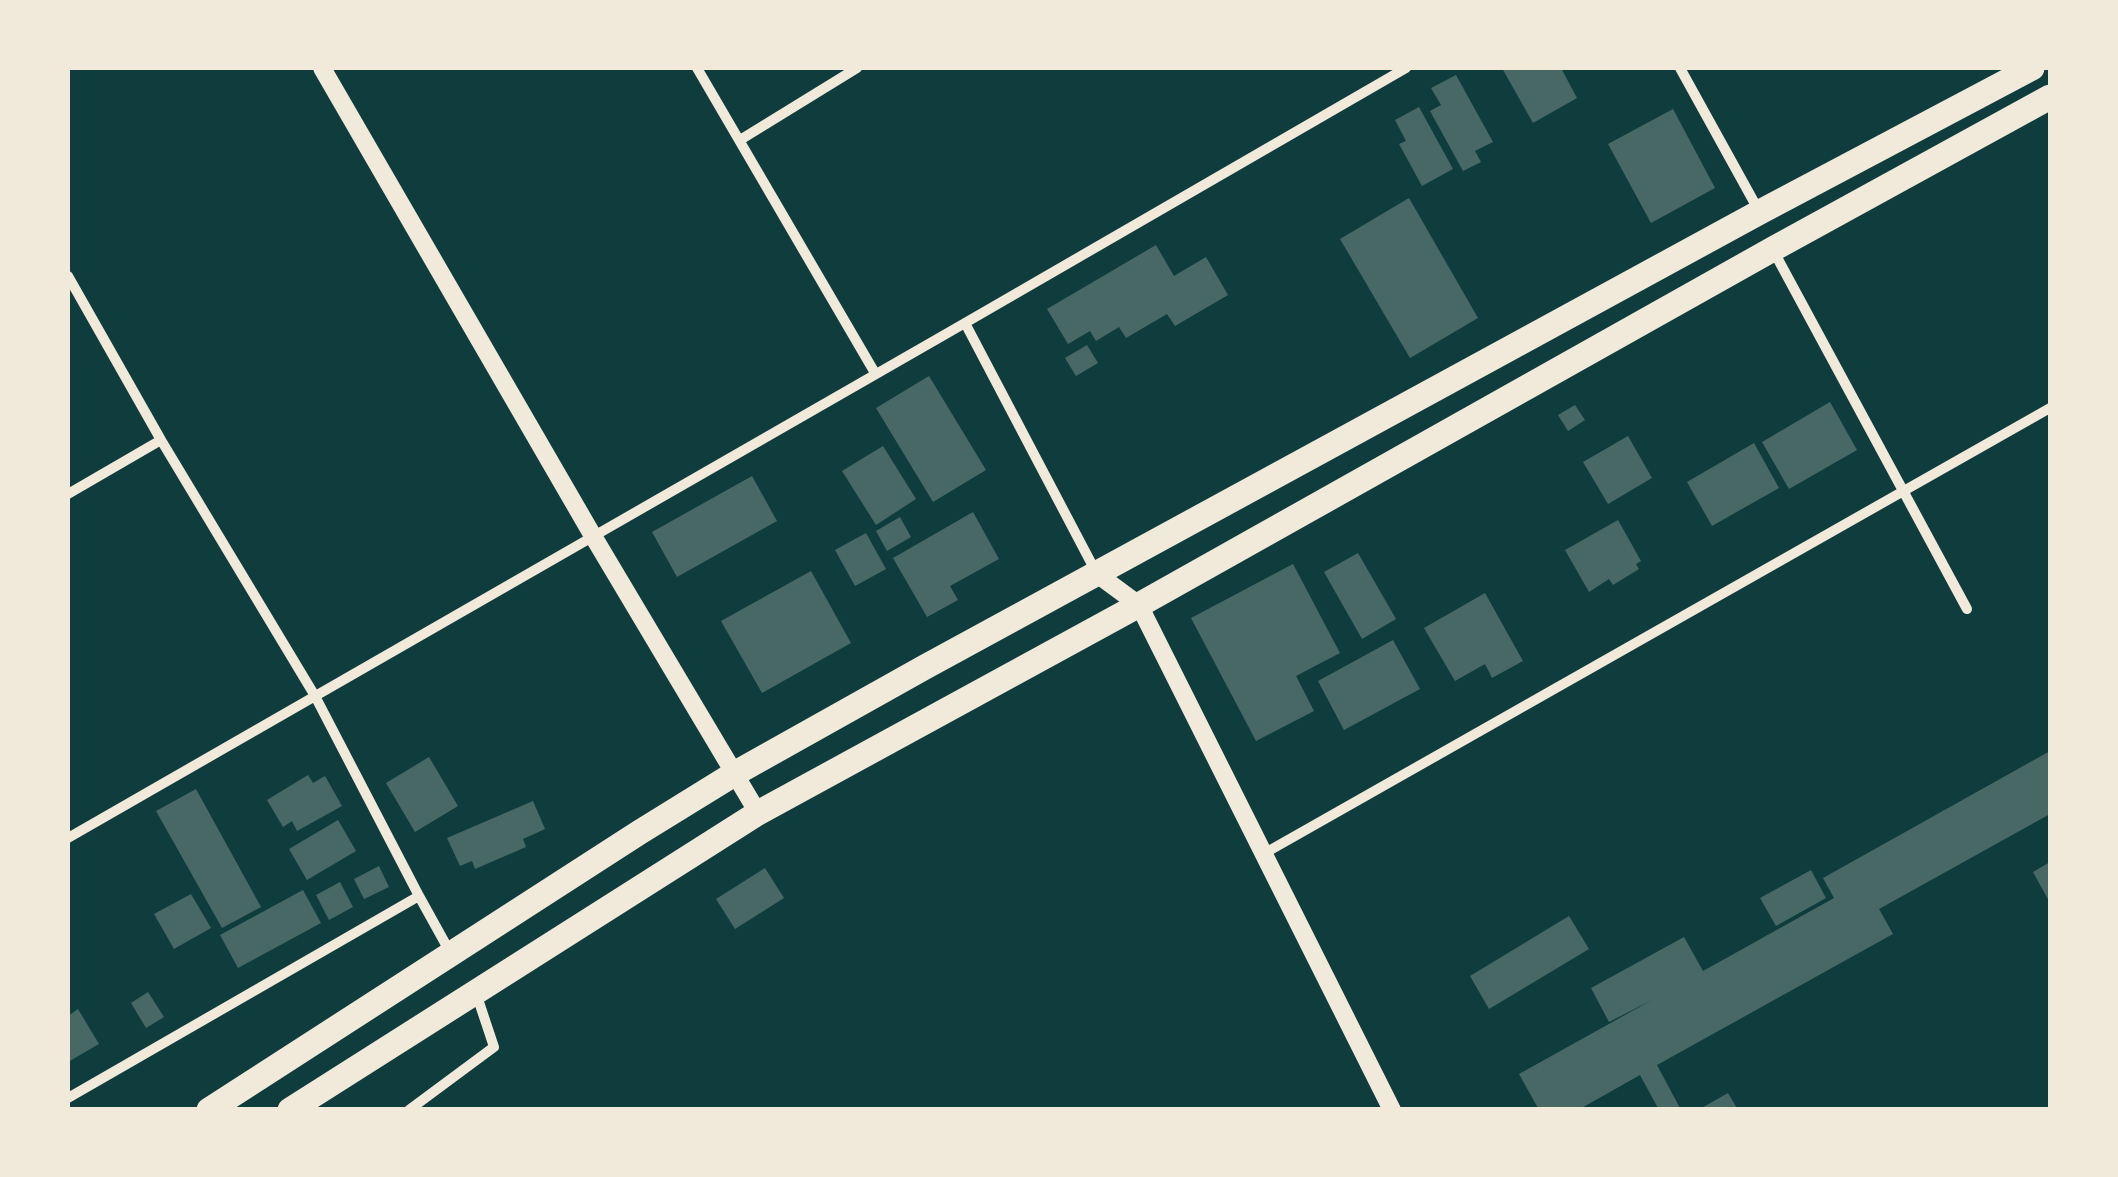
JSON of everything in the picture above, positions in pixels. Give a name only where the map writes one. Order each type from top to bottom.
[{"type":"main road","points":[[209,1110],[734,774],[1760,212],[2032,68]]},
{"type":"main road","points":[[290,1110],[758,814],[2050,98]]},
{"type":"street","points":[[322,68],[758,814]]},
{"type":"street","points":[[697,68],[875,373]]},
{"type":"street","points":[[740,140],[857,68]]},
{"type":"street","points":[[68,838],[1406,68]]},
{"type":"street","points":[[1680,68],[1760,212]]},
{"type":"street","points":[[1773,249],[1968,609]]},
{"type":"street","points":[[68,276],[315,696],[451,954]]},
{"type":"street","points":[[965,324],[1097,574],[1139,605],[1392,1110]]},
{"type":"street","points":[[1265,853],[2050,408]]},
{"type":"street","points":[[68,494],[161,440]]},
{"type":"street","points":[[68,1098],[419,896]]},
{"type":"street","points":[[409,1110],[494,1047],[476,992]]},
{"type":"building","points":[[1502,68],[1561,68],[1577,98],[1533,123]]},
{"type":"building","points":[[1456,75],[1493,142],[1475,151],[1481,162],[1463,171],[1430,111],[1441,105],[1431,88]]},
{"type":"building","points":[[1419,107],[1453,169],[1422,186],[1399,144],[1406,141],[1395,120]]},
{"type":"building","points":[[1673,109],[1715,188],[1651,223],[1608,144]]},
{"type":"building","points":[[1409,198],[1478,318],[1410,358],[1340,239]]},
{"type":"building","points":[[1156,245],[1174,276],[1206,257],[1228,295],[1175,326],[1167,314],[1126,338],[1119,327],[1096,341],[1090,331],[1068,344],[1047,309]]},
{"type":"building","points":[[1087,345],[1098,363],[1076,376],[1065,358]]},
{"type":"building","points":[[929,376],[986,470],[933,502],[876,408]]},
{"type":"building","points":[[1830,402],[1857,450],[1789,489],[1762,442]]},
{"type":"building","points":[[1575,405],[1585,420],[1568,431],[1558,415]]},
{"type":"building","points":[[1628,436],[1652,478],[1608,504],[1583,462]]},
{"type":"building","points":[[1754,443],[1779,488],[1712,526],[1687,482]]},
{"type":"building","points":[[883,446],[916,499],[876,525],[842,471]]},
{"type":"building","points":[[752,476],[777,521],[677,577],[652,532]]},
{"type":"building","points":[[973,512],[999,559],[950,586],[958,600],[927,617],[893,558]]},
{"type":"building","points":[[900,517],[911,537],[887,551],[876,531]]},
{"type":"building","points":[[1618,520],[1641,561],[1636,564],[1639,569],[1613,585],[1609,579],[1589,592],[1565,550]]},
{"type":"building","points":[[866,533],[886,569],[855,586],[835,550]]},
{"type":"building","points":[[1358,553],[1396,619],[1362,639],[1324,572]]},
{"type":"building","points":[[1293,564],[1340,653],[1296,676],[1314,711],[1256,741],[1191,618]]},
{"type":"building","points":[[811,571],[851,643],[762,693],[721,621]]},
{"type":"building","points":[[1485,593],[1523,661],[1492,678],[1485,664],[1455,681],[1424,628]]},
{"type":"building","points":[[1393,640],[1420,689],[1344,730],[1318,681]]},
{"type":"building","points":[[2050,751],[2050,814],[1879,909],[1893,934],[1657,1065],[1681,1110],[1659,1110],[1640,1075],[1578,1110],[1539,1110],[1519,1074],[1652,1000],[1609,1022],[1591,988],[1684,937],[1703,971],[1834,898],[1823,878]]},
{"type":"building","points":[[429,757],[458,806],[415,832],[386,783]]},
{"type":"building","points":[[308,775],[313,783],[325,776],[342,806],[297,831],[292,821],[283,827],[267,800]]},
{"type":"building","points":[[196,789],[261,907],[222,928],[156,811]]},
{"type":"building","points":[[533,801],[545,829],[523,839],[526,847],[475,869],[472,861],[460,866],[447,838]]},
{"type":"building","points":[[338,820],[356,851],[307,880],[289,849]]},
{"type":"building","points":[[2050,862],[2050,903],[2033,872]]},
{"type":"building","points":[[379,866],[389,887],[364,899],[354,879]]},
{"type":"building","points":[[765,868],[784,898],[735,929],[716,899]]},
{"type":"building","points":[[1811,870],[1826,898],[1776,926],[1760,898]]},
{"type":"building","points":[[340,882],[353,907],[329,920],[316,895]]},
{"type":"building","points":[[303,890],[321,923],[238,968],[220,935]]},
{"type":"building","points":[[191,894],[211,928],[174,949],[154,914]]},
{"type":"building","points":[[1569,916],[1589,949],[1489,1009],[1470,976]]},
{"type":"building","points":[[148,992],[164,1017],[146,1028],[131,1003]]},
{"type":"building","points":[[78,1009],[99,1044],[68,1062],[68,1016]]},
{"type":"building","points":[[1728,1093],[1738,1110],[1698,1110]]}]
